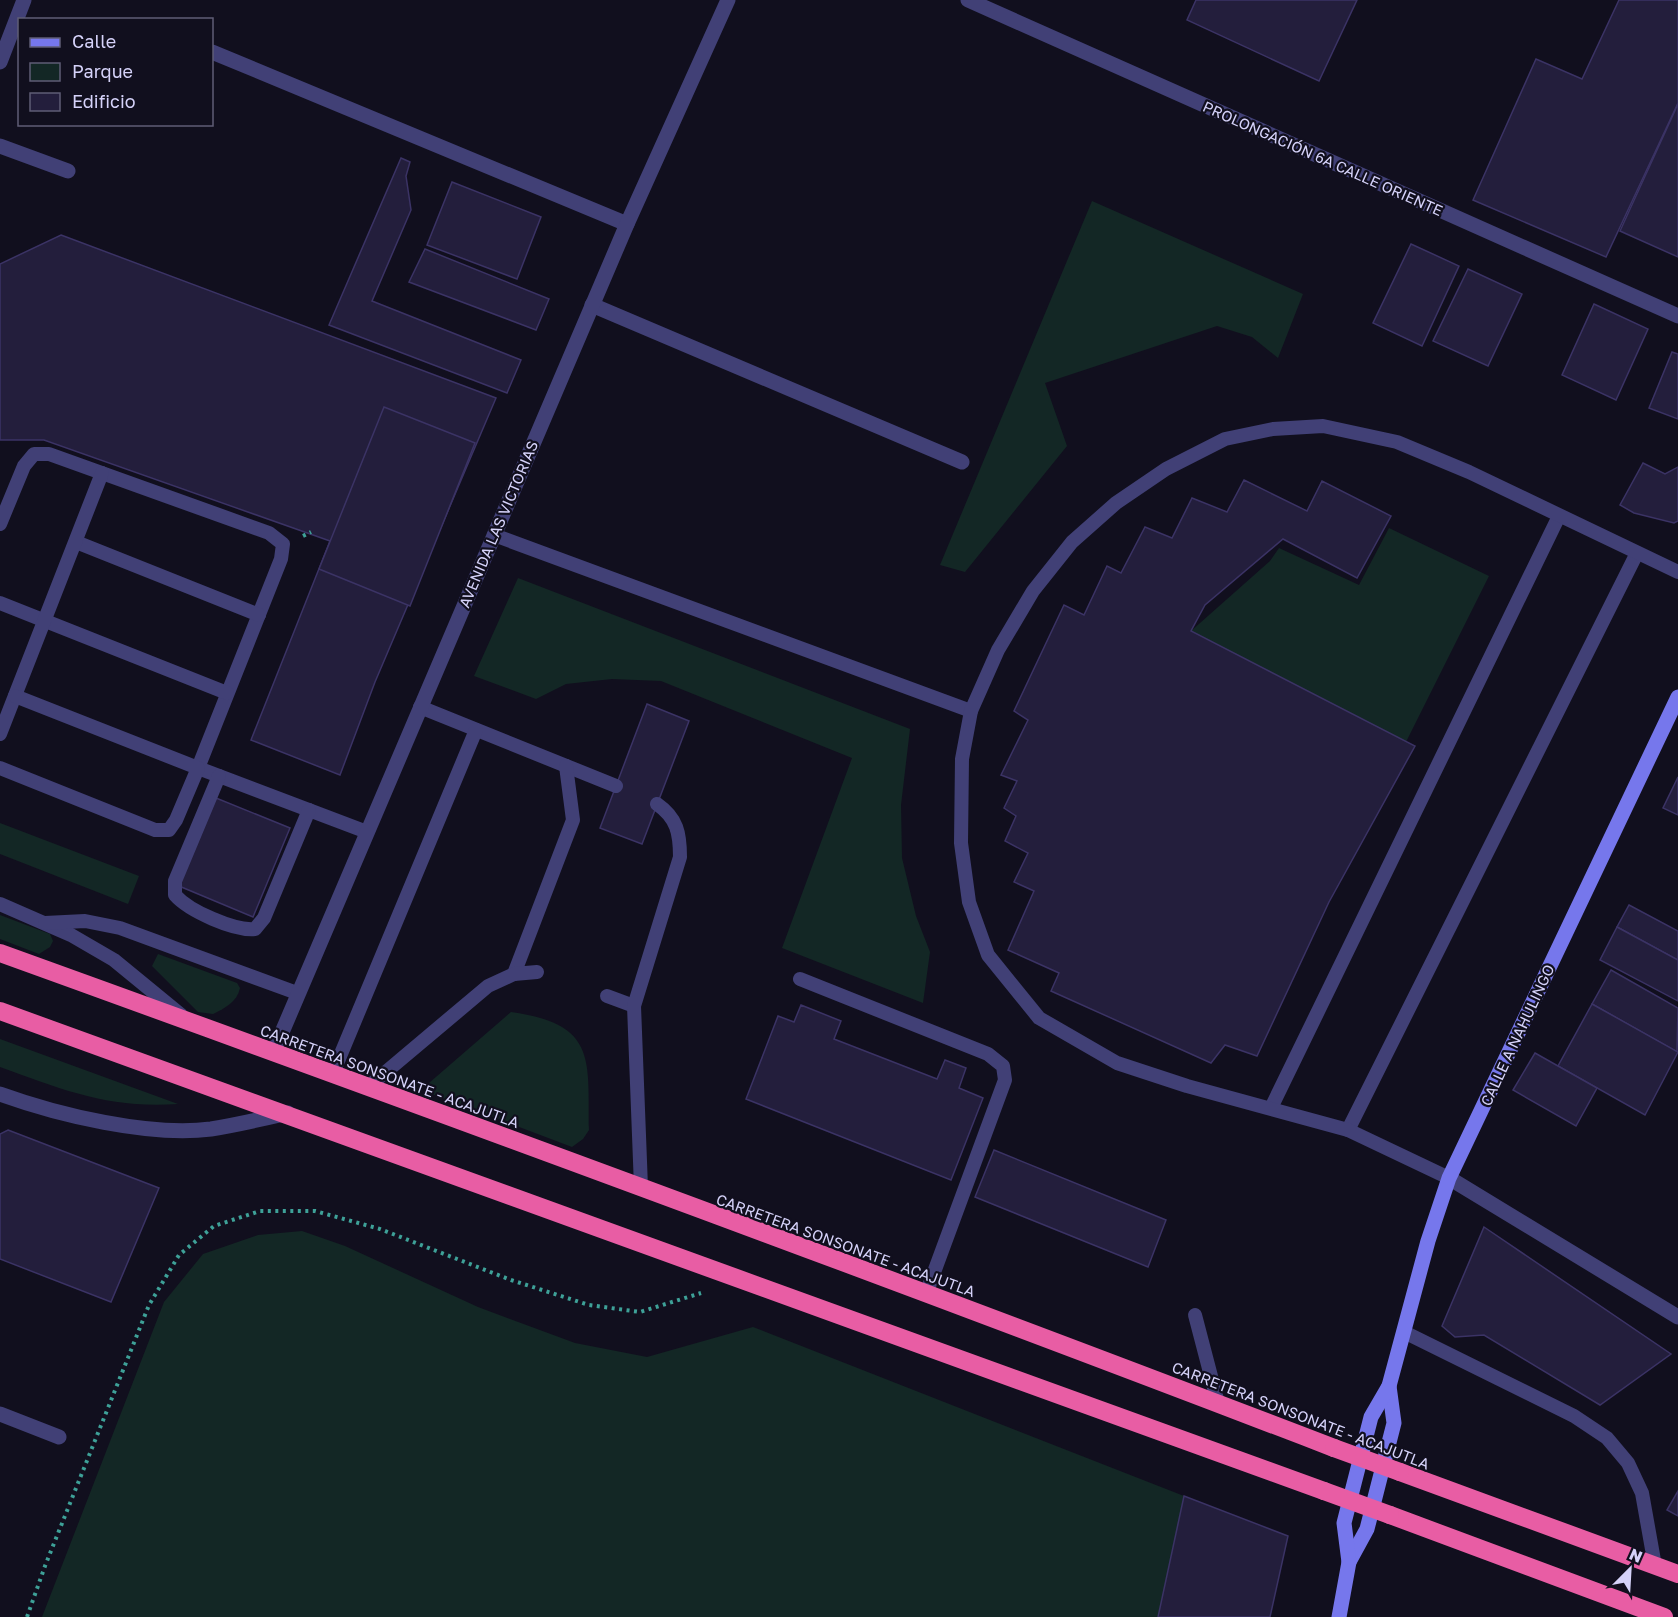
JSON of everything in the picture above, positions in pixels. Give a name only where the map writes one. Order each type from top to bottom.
[{"type":"highway","name":"CARRETERA SONSONATE - ACAJUTLA","points":[[0,953],[274,1051],[1334,1448],[1678,1574]]},
{"type":"highway","points":[[0,1011],[288,1113],[1664,1617]]},
{"type":"street","points":[[0,62],[24,0]]},
{"type":"street","name":"AVENIDA LAS VICTORIAS","points":[[274,1051],[592,305],[728,0]]},
{"type":"street","name":"PROLONGACIÓN 6A CALLE ORIENTE","points":[[968,0],[1678,316]]},
{"type":"street","points":[[213,52],[627,224]]},
{"type":"street","points":[[0,146],[68,171]]},
{"type":"street","points":[[592,305],[962,462]]},
{"type":"street","name":"CALLE A NAHULINGO","points":[[1339,1617],[1349,1562],[1344,1523],[1371,1417],[1389,1386],[1428,1241],[1449,1178],[1678,697]]},
{"type":"street","points":[[3,1098],[95,1120],[158,1130],[210,1129],[288,1113]]},
{"type":"street","points":[[1449,1178],[1678,1317]]},
{"type":"street","name":"CALLE A NAHULINGO","points":[[1349,1562],[1367,1529],[1394,1423],[1389,1386]]},
{"type":"street","points":[[0,1414],[59,1437]]},
{"type":"lane","points":[[1449,1178],[1348,1130],[1187,1086],[1117,1063],[1039,1018],[988,956],[969,902],[961,843],[962,759],[971,711],[1004,640],[1033,591],[1072,542],[1116,503],[1166,469],[1226,439],[1273,429],[1323,426],[1397,442],[1469,472],[1678,572]]},
{"type":"lane","points":[[0,524],[24,466],[34,454],[49,454],[269,533],[283,544],[281,559],[259,615],[198,768],[176,820],[169,830],[155,830],[0,768]]},
{"type":"lane","points":[[0,734],[102,473]]},
{"type":"lane","points":[[1271,1108],[1559,516]]},
{"type":"lane","points":[[494,535],[971,711]]},
{"type":"lane","points":[[76,542],[259,615]]},
{"type":"lane","points":[[1348,1130],[1637,553]]},
{"type":"lane","points":[[0,603],[227,693]]},
{"type":"lane","points":[[15,696],[367,832]]},
{"type":"lane","points":[[420,707],[616,786]]},
{"type":"lane","points":[[333,1073],[476,730]]},
{"type":"lane","points":[[514,974],[573,820],[566,766]]},
{"type":"lane","points":[[219,776],[175,881],[175,895],[185,906],[244,930],[255,929],[264,918],[309,810]]},
{"type":"lane","points":[[641,1187],[634,1006],[680,857],[680,834],[671,814],[657,804]]},
{"type":"lane","points":[[0,904],[45,923],[114,960],[187,1020]]},
{"type":"lane","points":[[45,923],[85,921],[120,928],[297,993]]},
{"type":"lane","points":[[368,1087],[488,986],[514,974],[537,972]]},
{"type":"lane","points":[[800,979],[988,1054],[1003,1066],[1005,1080],[926,1294]]},
{"type":"lane","points":[[607,996],[634,1006]]},
{"type":"lane","points":[[1195,1315],[1218,1403]]},
{"type":"lane","points":[[1404,1332],[1574,1416],[1607,1438],[1628,1463],[1642,1493],[1655,1566]]},
{"type":"path","points":[[27,1617],[49,1555],[149,1305],[179,1255],[214,1226],[260,1211],[315,1211],[380,1230],[511,1280],[589,1305],[640,1312],[703,1293]]},
{"type":"green space","points":[[1092,201],[1303,294],[1278,358],[1252,337],[1217,326],[1045,383],[1067,446],[965,572],[940,565]]},
{"type":"green space","points":[[1389,528],[1489,576],[1406,742],[1191,631],[1270,561],[1279,548],[1359,585]]},
{"type":"green space","points":[[518,578],[910,729],[901,805],[902,858],[916,916],[930,952],[923,1003],[782,948],[852,758],[661,681],[612,679],[566,684],[536,699],[474,676]]},
{"type":"green space","points":[[0,823],[139,876],[128,904],[0,854]]},
{"type":"green space","points":[[0,915],[50,934],[53,941],[50,947],[39,954],[0,939]]},
{"type":"green space","points":[[158,954],[237,983],[240,988],[236,997],[230,1004],[213,1014],[198,1012],[152,966]]},
{"type":"green space","points":[[511,1012],[539,1018],[559,1026],[573,1036],[582,1049],[587,1065],[589,1130],[583,1139],[572,1147],[429,1093],[429,1083]]},
{"type":"green space","points":[[0,1039],[178,1104],[153,1105],[108,1101],[66,1090],[0,1067]]},
{"type":"green space","points":[[302,1231],[345,1246],[478,1307],[575,1343],[647,1357],[753,1327],[1184,1496],[1158,1617],[42,1617],[164,1302],[203,1254],[258,1235]]},
{"type":"building","points":[[1196,0],[1357,0],[1319,81],[1187,20]]},
{"type":"building","points":[[1619,0],[1678,0],[1678,103],[1606,257],[1473,200],[1536,59],[1582,79]]},
{"type":"building","points":[[1678,104],[1678,257],[1620,231]]},
{"type":"building","points":[[401,158],[410,162],[406,176],[411,210],[372,301],[521,360],[507,393],[329,325]]},
{"type":"building","points":[[452,182],[541,217],[517,279],[427,245]]},
{"type":"building","points":[[61,235],[496,398],[375,682],[340,775],[251,740],[330,541],[44,440],[0,440],[0,264]]},
{"type":"building","points":[[1411,244],[1459,266],[1422,346],[1373,323]]},
{"type":"building","points":[[425,249],[549,299],[536,330],[409,282]]},
{"type":"building","points":[[1468,269],[1522,294],[1488,366],[1433,341]]},
{"type":"building","points":[[1594,304],[1648,329],[1616,400],[1562,375]]},
{"type":"building","points":[[1672,352],[1678,354],[1678,419],[1649,408]]},
{"type":"building","points":[[384,407],[475,443],[410,606],[319,569]]},
{"type":"building","points":[[1643,463],[1665,474],[1678,467],[1678,521],[1674,523],[1634,513],[1620,505]]},
{"type":"building","points":[[1244,480],[1307,511],[1322,481],[1391,516],[1357,578],[1283,539],[1205,605],[1191,631],[1415,746],[1329,902],[1257,1056],[1225,1045],[1211,1063],[1051,991],[1059,973],[1008,950],[1034,891],[1014,882],[1028,853],[1005,841],[1016,816],[1004,808],[1017,781],[1001,775],[1028,720],[1014,711],[1064,605],[1084,615],[1107,566],[1121,573],[1145,527],[1172,538],[1192,498],[1227,512]]},
{"type":"building","points":[[647,704],[689,721],[642,844],[600,828]]},
{"type":"building","points":[[1678,777],[1678,815],[1663,808]]},
{"type":"building","points":[[216,798],[290,828],[253,917],[179,886]]},
{"type":"building","points":[[1629,905],[1678,931],[1678,960],[1617,927]]},
{"type":"building","points":[[1617,927],[1678,960],[1678,1001],[1600,960]]},
{"type":"building","points":[[1611,970],[1678,1008],[1677,1052],[1592,1004]]},
{"type":"building","points":[[1592,1004],[1678,1052],[1645,1115],[1558,1066]]},
{"type":"building","points":[[801,1005],[841,1021],[834,1039],[937,1079],[945,1060],[966,1068],[959,1088],[983,1098],[951,1180],[746,1099],[778,1016],[794,1022]]},
{"type":"building","points":[[1535,1053],[1597,1088],[1576,1126],[1513,1090]]},
{"type":"building","points":[[8,1130],[159,1188],[111,1302],[0,1259],[0,1134]]},
{"type":"building","points":[[994,1150],[1166,1220],[1148,1267],[975,1197]]},
{"type":"building","points":[[1484,1227],[1671,1354],[1600,1405],[1484,1335],[1455,1337],[1442,1326]]},
{"type":"building","points":[[1678,1491],[1678,1516],[1667,1510]]},
{"type":"building","points":[[1184,1496],[1288,1536],[1270,1617],[1158,1617]]}]
